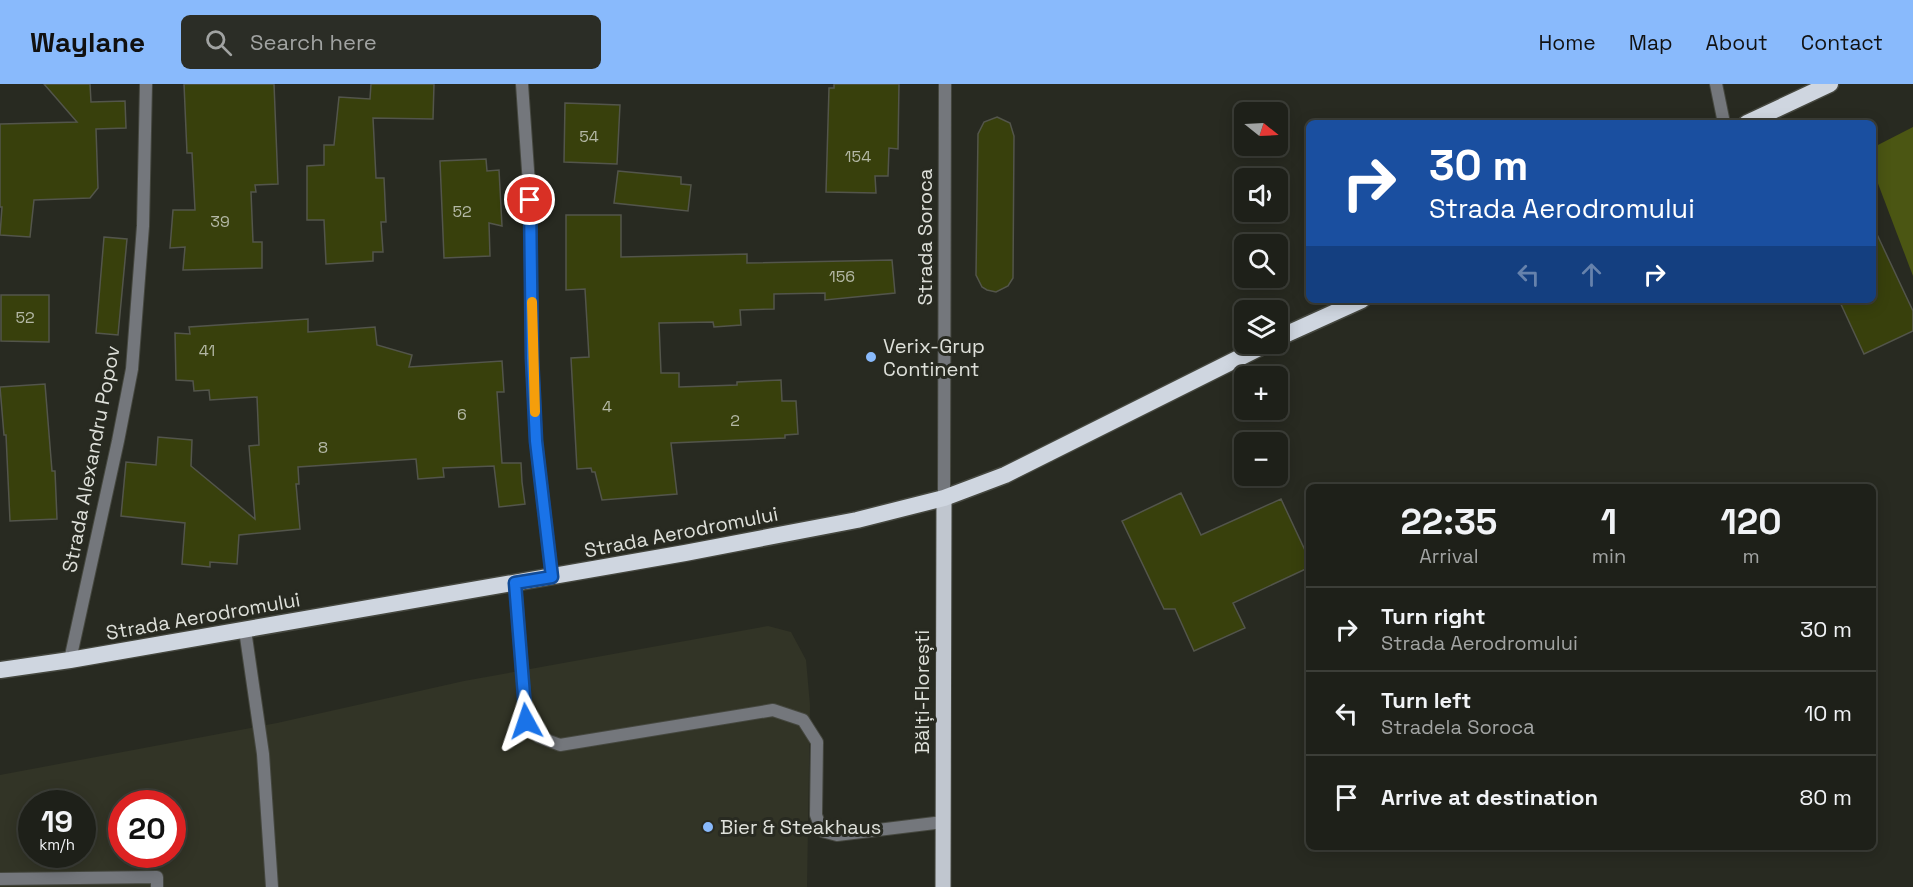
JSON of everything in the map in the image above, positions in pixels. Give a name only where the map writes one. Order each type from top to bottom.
[{"type":"highway","points":[[1753,120],[1830,84]]},
{"type":"highway","points":[[1288,333],[1355,303]]},
{"type":"highway","name":"Strada Aerodromului","points":[[0,670],[552,577],[857,520],[944,498],[1005,475],[1247,354]]},
{"type":"main road","name":"Bălți-Florești","points":[[943,887],[944,498]]},
{"type":"street","name":"Strada Alexandru Popov","points":[[70,660],[132,369],[143,226],[146,84]]},
{"type":"street","points":[[522,84],[530,200],[532,358],[536,441],[552,577]]},
{"type":"street","name":"Strada Soroca","points":[[944,498],[945,84]]},
{"type":"street","points":[[1716,84],[1723,120]]},
{"type":"street","points":[[515,583],[526,721],[539,737],[560,745],[773,710],[803,720],[817,742],[816,815],[822,831],[837,835],[943,822]]},
{"type":"street","points":[[245,630],[263,754],[272,887]]},
{"type":"street","points":[[0,879],[157,878],[157,887]]},
{"type":"shaded area","points":[[768,626],[791,632],[806,660],[810,705],[807,887],[0,887],[0,775],[277,723],[464,681]]},
{"type":"green space","points":[[1913,127],[1913,276],[1876,178],[1876,146]]},
{"type":"building","points":[[44,84],[90,84],[91,102],[125,101],[126,128],[96,129],[98,188],[90,198],[34,200],[30,237],[0,235],[2,207],[0,207],[0,124],[77,122]]},
{"type":"building","points":[[184,84],[274,84],[278,184],[255,185],[256,192],[251,192],[253,242],[262,242],[262,268],[183,270],[185,247],[170,248],[173,210],[195,210],[192,153],[187,153]]},
{"type":"building","points":[[371,84],[434,84],[433,119],[373,118],[376,178],[384,178],[386,222],[381,222],[383,252],[373,252],[373,261],[326,264],[324,220],[307,220],[307,166],[324,165],[324,145],[334,145],[339,97],[370,99]]},
{"type":"building","points":[[834,84],[899,84],[898,149],[889,148],[888,176],[875,176],[876,193],[826,192],[829,88],[834,88]]},
{"type":"building","points":[[565,103],[620,105],[617,164],[564,162]]},
{"type":"building","points":[[997,117],[1010,123],[1014,136],[1013,278],[1008,286],[996,292],[982,287],[976,275],[978,134],[984,122]]},
{"type":"building","points":[[486,159],[487,171],[499,170],[502,226],[489,223],[490,256],[444,258],[440,161]]},
{"type":"building","points":[[618,171],[681,177],[681,184],[691,185],[688,211],[614,203]]},
{"type":"building","points":[[566,215],[621,215],[621,257],[747,254],[747,263],[892,260],[895,293],[825,300],[825,293],[774,294],[774,309],[740,310],[741,325],[714,327],[713,322],[659,323],[661,373],[679,373],[679,387],[737,385],[737,382],[781,380],[782,401],[796,401],[798,434],[785,435],[785,438],[671,443],[677,494],[602,500],[595,472],[592,472],[591,468],[577,469],[571,358],[589,357],[585,289],[566,290]]},
{"type":"building","points":[[1876,232],[1913,311],[1913,331],[1864,354],[1840,303],[1876,303]]},
{"type":"building","points":[[104,237],[127,239],[118,335],[96,333]]},
{"type":"building","points":[[1,295],[49,295],[49,342],[1,341]]},
{"type":"building","points":[[308,319],[308,332],[375,327],[377,345],[412,355],[409,367],[502,361],[504,392],[497,392],[502,463],[521,463],[525,504],[499,507],[494,466],[443,468],[444,477],[418,479],[416,459],[298,467],[299,484],[296,484],[300,529],[239,535],[237,564],[210,562],[210,567],[182,564],[185,523],[121,516],[126,462],[156,465],[158,437],[192,440],[191,466],[255,519],[249,446],[259,445],[257,397],[210,400],[209,390],[194,391],[193,381],[176,380],[175,333],[190,334],[189,327]]},
{"type":"building","points":[[45,384],[52,471],[55,471],[57,519],[10,521],[6,435],[4,435],[0,387]]},
{"type":"building","points":[[1181,493],[1201,535],[1281,499],[1306,552],[1306,569],[1233,603],[1245,628],[1194,651],[1175,609],[1164,609],[1122,521]]},
{"type":"slow traffic","points":[[532,302],[535,412]]},
{"type":"place","name":"Verix-Grup Continent","points":[[871,357]]},
{"type":"place","name":"Bier & Steakhaus","points":[[708,827]]},
{"type":"route","points":[[526,721],[515,583],[552,577],[536,441],[532,358],[530,200]]}]
